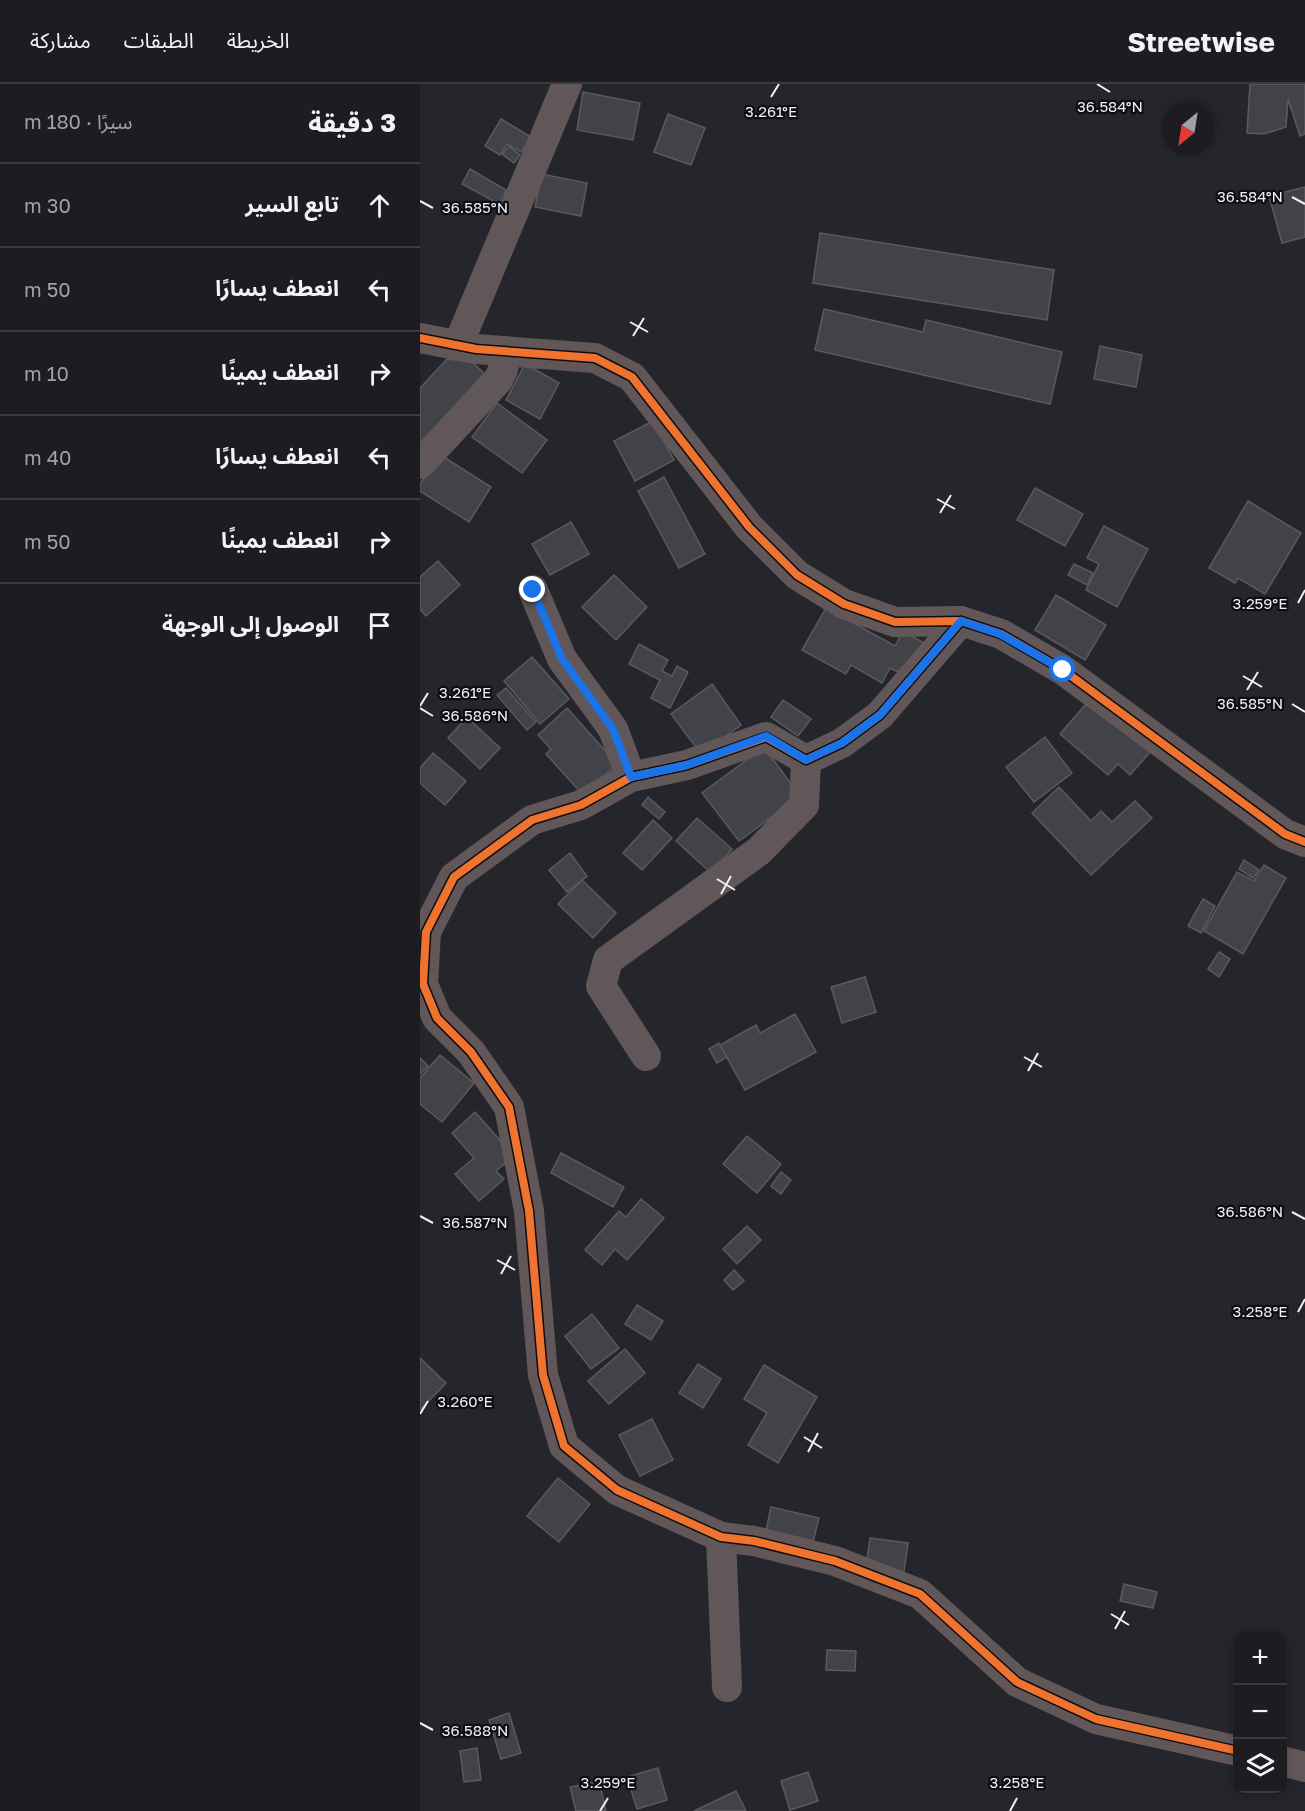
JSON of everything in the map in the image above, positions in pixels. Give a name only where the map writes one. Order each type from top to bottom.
[{"type":"street","points":[[458,345],[567,84]]},
{"type":"street","points":[[420,338],[506,351],[596,358],[632,377],[749,527],[797,575],[844,604],[895,622],[961,621],[1000,634],[1063,670],[1285,834],[1305,842]]},
{"type":"street","points":[[420,464],[498,380],[503,370],[506,351]]},
{"type":"street","points":[[533,590],[562,659],[613,729],[631,777]]},
{"type":"street","points":[[806,760],[842,743],[880,715],[961,621]]},
{"type":"street","points":[[806,760],[766,736],[687,765],[631,777],[581,805],[532,820],[454,878],[426,932],[422,984],[437,1018],[471,1052],[509,1107],[529,1210],[543,1376],[564,1446],[617,1490],[721,1537],[754,1541],[835,1561],[920,1594],[1017,1682],[1096,1719],[1233,1750]]},
{"type":"street","points":[[646,1056],[601,986],[608,960],[767,843],[804,805],[806,760]]},
{"type":"street","points":[[721,1537],[727,1687]]},
{"type":"street","points":[[1287,1762],[1305,1767]]},
{"type":"building","points":[[1250,84],[1305,84],[1305,134],[1300,136],[1288,99],[1286,127],[1264,134],[1247,133]]},
{"type":"building","points":[[583,92],[640,103],[633,140],[577,130]]},
{"type":"building","points":[[668,114],[705,128],[691,165],[654,152]]},
{"type":"building","points":[[501,119],[531,137],[521,152],[507,144],[500,155],[485,146]]},
{"type":"building","points":[[509,146],[520,155],[514,163],[502,154]]},
{"type":"building","points":[[470,169],[506,190],[499,204],[462,184]]},
{"type":"building","points":[[541,174],[587,183],[581,216],[535,207]]},
{"type":"building","points":[[1305,187],[1305,237],[1282,243],[1269,196]]},
{"type":"building","points":[[820,233],[1054,270],[1047,320],[813,283]]},
{"type":"building","points":[[824,309],[923,332],[926,320],[1062,352],[1050,404],[815,350]]},
{"type":"building","points":[[1100,346],[1142,355],[1136,387],[1094,379]]},
{"type":"building","points":[[447,359],[472,362],[487,376],[420,447],[420,388]]},
{"type":"building","points":[[525,364],[559,383],[540,419],[506,400]]},
{"type":"building","points":[[497,403],[547,440],[522,473],[472,437]]},
{"type":"building","points":[[653,421],[674,460],[635,481],[614,441]]},
{"type":"building","points":[[439,454],[491,487],[469,522],[420,491],[420,484]]},
{"type":"building","points":[[664,477],[705,554],[679,568],[638,491]]},
{"type":"building","points":[[1035,488],[1083,514],[1065,546],[1017,520]]},
{"type":"building","points":[[1248,501],[1301,533],[1265,594],[1238,578],[1235,583],[1209,568]]},
{"type":"building","points":[[571,522],[589,554],[550,575],[532,544]]},
{"type":"building","points":[[1104,526],[1148,549],[1117,607],[1086,590],[1099,564],[1087,558]]},
{"type":"building","points":[[438,561],[460,585],[426,616],[420,609],[420,577]]},
{"type":"building","points":[[1074,564],[1093,573],[1087,585],[1068,575]]},
{"type":"building","points":[[614,575],[647,607],[616,640],[582,607]]},
{"type":"building","points":[[1056,595],[1106,625],[1085,660],[1035,630]]},
{"type":"building","points":[[826,608],[895,646],[903,631],[924,643],[906,676],[890,668],[882,683],[851,665],[846,674],[802,650]]},
{"type":"building","points":[[639,644],[668,660],[662,671],[672,676],[677,666],[688,672],[670,708],[651,698],[660,680],[629,664]]},
{"type":"building","points":[[532,657],[569,699],[540,724],[504,681]]},
{"type":"building","points":[[712,684],[741,725],[701,754],[671,714]]},
{"type":"building","points":[[506,688],[536,722],[527,730],[497,695]]},
{"type":"building","points":[[1092,697],[1152,750],[1130,775],[1118,764],[1108,775],[1060,734]]},
{"type":"building","points":[[783,700],[811,719],[798,736],[771,717]]},
{"type":"building","points":[[567,708],[617,764],[583,795],[546,754],[551,749],[538,735]]},
{"type":"building","points":[[467,717],[500,748],[480,769],[448,738]]},
{"type":"building","points":[[1045,737],[1072,773],[1034,802],[1006,767]]},
{"type":"building","points":[[764,747],[800,796],[739,841],[702,793]]},
{"type":"building","points":[[433,753],[466,781],[445,805],[420,783],[420,768]]},
{"type":"building","points":[[1059,787],[1091,821],[1101,811],[1112,822],[1135,801],[1152,818],[1091,875],[1032,813]]},
{"type":"building","points":[[648,797],[665,812],[659,819],[642,805]]},
{"type":"building","points":[[697,818],[732,849],[711,873],[676,841]]},
{"type":"building","points":[[653,820],[672,838],[642,870],[623,853]]},
{"type":"building","points":[[570,853],[587,876],[567,892],[549,870]]},
{"type":"building","points":[[1244,860],[1259,870],[1253,878],[1239,869]]},
{"type":"building","points":[[1264,865],[1286,878],[1243,954],[1204,931],[1237,872],[1254,881]]},
{"type":"building","points":[[582,880],[616,913],[593,938],[558,904]]},
{"type":"building","points":[[1203,899],[1215,906],[1201,933],[1188,926]]},
{"type":"building","points":[[1219,952],[1230,959],[1219,977],[1208,969]]},
{"type":"building","points":[[865,977],[876,1012],[842,1023],[831,987]]},
{"type":"building","points":[[795,1014],[816,1052],[745,1090],[720,1045],[756,1025],[760,1033]]},
{"type":"building","points":[[719,1043],[727,1057],[717,1063],[709,1049]]},
{"type":"building","points":[[440,1055],[474,1083],[442,1122],[420,1104],[420,1078]]},
{"type":"building","points":[[420,1058],[428,1066],[420,1074]]},
{"type":"building","points":[[475,1112],[514,1156],[496,1171],[504,1179],[479,1201],[455,1174],[474,1158],[452,1133]]},
{"type":"building","points":[[747,1136],[781,1164],[757,1193],[723,1164]]},
{"type":"building","points":[[561,1153],[624,1187],[613,1207],[551,1173]]},
{"type":"building","points":[[781,1172],[791,1180],[781,1194],[771,1186]]},
{"type":"building","points":[[641,1199],[664,1218],[627,1260],[615,1249],[602,1265],[585,1250],[619,1211],[626,1217]]},
{"type":"building","points":[[747,1226],[761,1240],[737,1264],[723,1249]]},
{"type":"building","points":[[734,1270],[744,1281],[733,1290],[724,1280]]},
{"type":"building","points":[[637,1305],[663,1321],[651,1340],[625,1324]]},
{"type":"building","points":[[592,1314],[619,1348],[591,1369],[565,1336]]},
{"type":"building","points":[[625,1349],[645,1373],[609,1404],[588,1381]]},
{"type":"building","points":[[420,1358],[446,1383],[420,1410]]},
{"type":"building","points":[[698,1364],[721,1379],[703,1408],[679,1393]]},
{"type":"building","points":[[764,1365],[817,1397],[778,1463],[748,1445],[767,1413],[744,1399]]},
{"type":"building","points":[[652,1419],[673,1460],[640,1476],[619,1435]]},
{"type":"building","points":[[558,1478],[590,1504],[559,1542],[527,1516]]},
{"type":"building","points":[[771,1507],[819,1518],[812,1546],[765,1535]]},
{"type":"building","points":[[870,1538],[908,1543],[904,1572],[866,1567]]},
{"type":"building","points":[[1124,1584],[1157,1592],[1153,1608],[1120,1601]]},
{"type":"building","points":[[827,1650],[856,1651],[855,1671],[826,1670]]},
{"type":"building","points":[[509,1713],[521,1753],[501,1759],[489,1720]]},
{"type":"building","points":[[477,1748],[481,1780],[464,1782],[460,1751]]},
{"type":"building","points":[[658,1768],[667,1800],[637,1809],[627,1777]]},
{"type":"building","points":[[808,1772],[818,1801],[790,1810],[781,1781]]},
{"type":"building","points":[[599,1781],[606,1811],[576,1811],[570,1787]]},
{"type":"building","points":[[736,1791],[746,1811],[694,1811]]},
{"type":"cycle path","points":[[420,338],[476,349],[595,358],[632,377],[749,527],[797,575],[844,604],[895,622],[961,621],[1001,634],[1063,670],[1285,834],[1305,842]]},
{"type":"cycle path","points":[[961,621],[880,715],[842,743],[806,760],[766,737],[687,765],[631,777],[581,805],[532,820],[454,877],[426,932],[423,984],[437,1018],[471,1052],[509,1107],[529,1211],[543,1375],[564,1446],[617,1490],[721,1537],[754,1541],[835,1561],[920,1594],[1017,1682],[1096,1719],[1233,1750]]},
{"type":"route","points":[[533,590],[562,659],[613,729],[631,777],[687,765],[766,736],[806,760],[842,743],[880,715],[961,621],[1000,634],[1063,670]]}]
